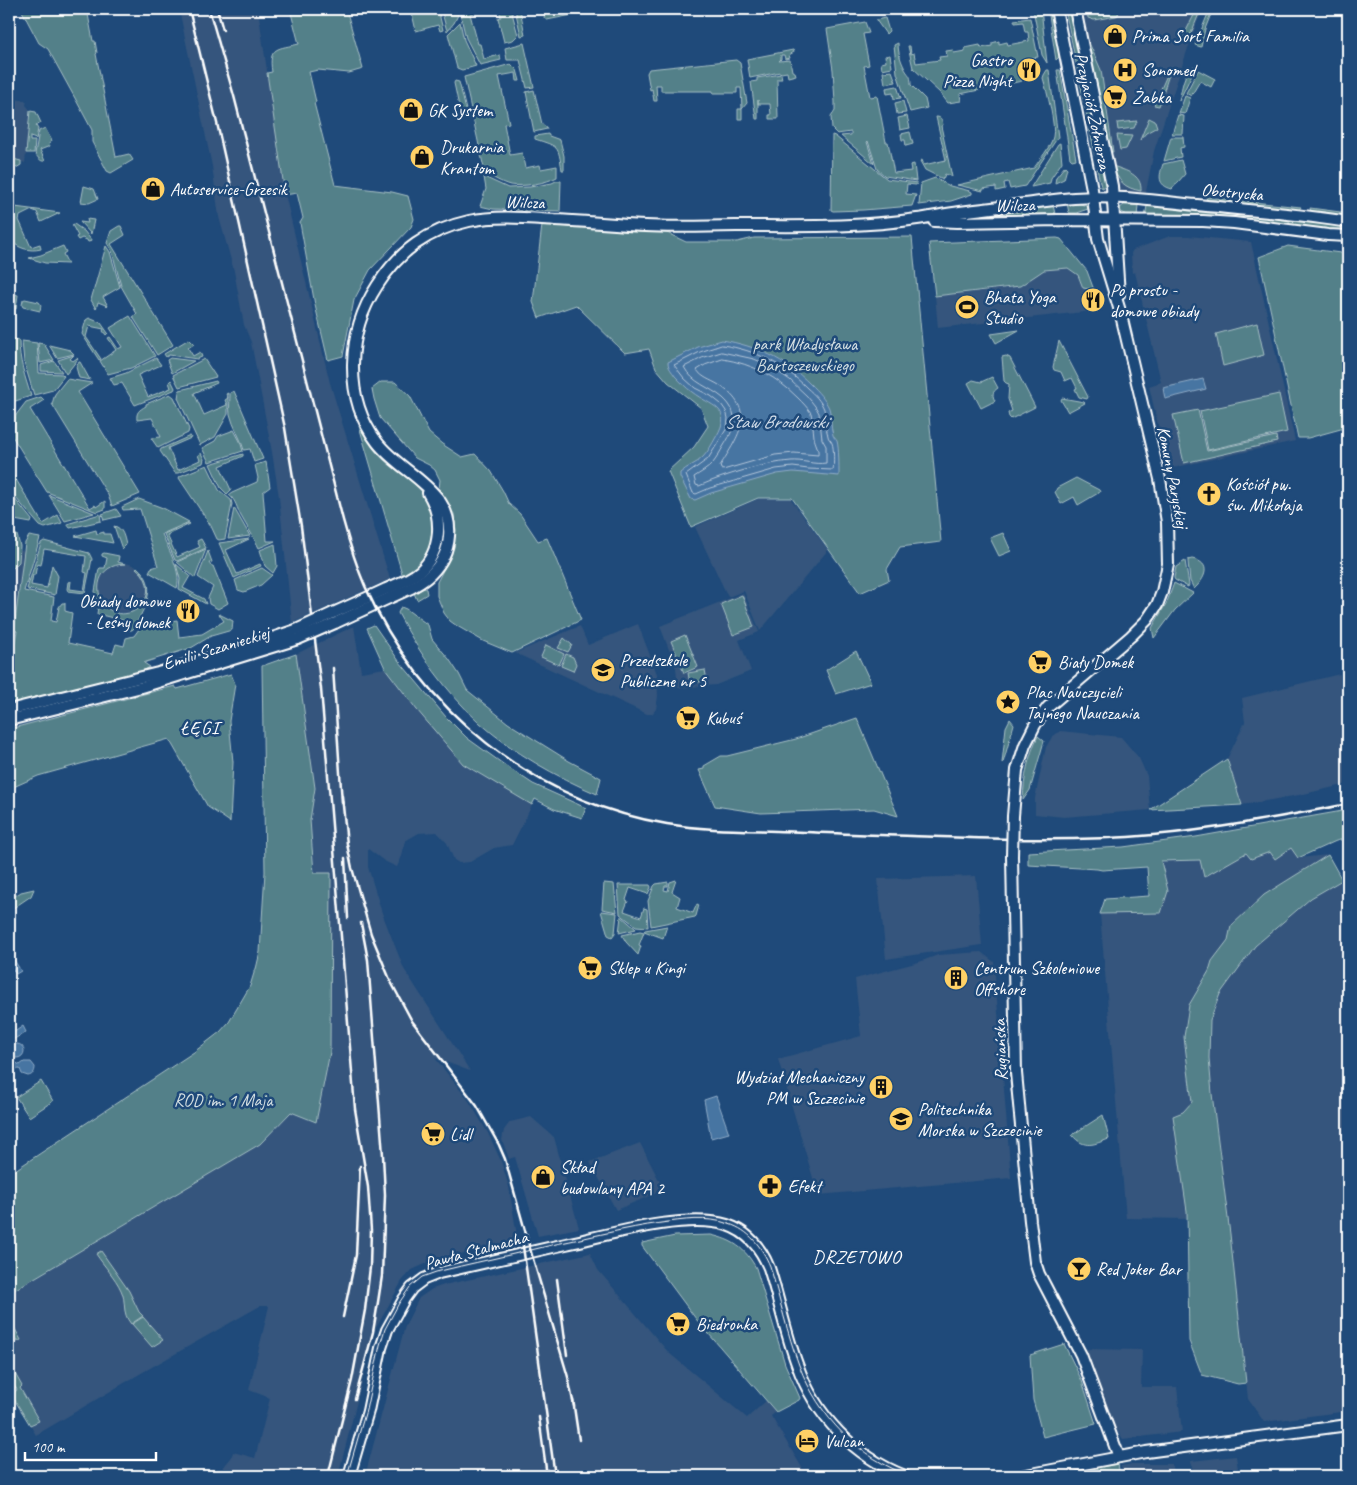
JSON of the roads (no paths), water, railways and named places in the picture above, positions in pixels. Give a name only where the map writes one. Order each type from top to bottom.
[{"type":"street","name":"Przyjaciół Żołnierza","points":[[1056,9],[1093,197],[1096,221]]},
{"type":"street","name":"Przyjaciół Żołnierza","points":[[1076,9],[1110,177],[1115,221]]},
{"type":"street","name":"Wilcza","points":[[916,220],[957,212],[1068,198],[1113,198]]},
{"type":"street","name":"Obotrycka","points":[[1113,198],[1258,210],[1348,222]]},
{"type":"street","name":"Wilcza","points":[[423,580],[435,570],[443,557],[449,541],[446,511],[432,490],[386,452],[370,432],[358,404],[354,388],[353,354],[356,333],[361,317],[376,287],[397,260],[426,236],[449,226],[501,217],[675,227],[843,224],[916,220],[956,222],[1115,221]]},
{"type":"street","name":"Komuny Paryskiej","points":[[1039,718],[1052,704],[1142,626],[1157,605],[1168,564],[1168,538],[1163,495],[1120,311],[1100,248],[1096,221]]},
{"type":"street","name":"Obotrycka","points":[[1115,221],[1217,222],[1348,236]]},
{"type":"street","name":"Komuny Paryskiej","points":[[1115,221],[1120,311]]},
{"type":"street","name":"Wilcza","points":[[412,577],[424,568],[432,555],[439,525],[434,503],[417,478]]},
{"type":"street","name":"Emilii Sczanieckiej","points":[[9,720],[151,684],[297,635],[412,577]]},
{"type":"street","name":"Emilii Sczanieckiej","points":[[334,618],[401,593],[423,580]]},
{"type":"street","name":"Emilii Sczanieckiej","points":[[9,710],[158,673],[249,646],[297,635]]},
{"type":"street","name":"Rugiańska","points":[[1039,718],[1019,760],[1015,788],[1012,856],[1015,1062],[1028,1208],[1034,1258],[1039,1274],[1084,1362],[1119,1457]]},
{"type":"street","name":"Pawła Stalmacha","points":[[349,1476],[369,1404],[385,1334],[404,1299],[419,1282],[439,1273],[621,1232],[684,1222],[718,1223],[744,1234],[754,1243],[770,1270],[798,1366],[811,1394],[844,1439],[879,1464],[905,1476]]},
{"type":"street","points":[[1021,1476],[1119,1457],[1195,1445],[1348,1425]]},
{"type":"water","name":"Staw Brodowski","points":[[722,340],[747,346],[770,355],[791,367],[821,395],[829,408],[832,432],[837,441],[839,476],[793,472],[777,474],[711,493],[695,500],[691,499],[680,477],[680,473],[705,455],[721,427],[723,419],[718,409],[699,397],[675,376],[669,368],[668,362],[698,347]]},
{"type":"water","points":[[1203,379],[1206,389],[1165,399],[1163,388]]},
{"type":"water","points":[[11,955],[21,971],[16,974],[9,963],[9,956]]},
{"type":"water","points":[[23,1026],[26,1032],[11,1041],[9,1030],[13,1033]]},
{"type":"water","points":[[17,1044],[22,1046],[24,1051],[22,1056],[17,1058],[12,1056],[10,1051],[12,1046]]},
{"type":"water","points":[[13,1061],[20,1065],[24,1062],[31,1062],[35,1067],[34,1072],[28,1076],[22,1074],[20,1069],[10,1070],[9,1063]]},
{"type":"water","points":[[716,1096],[729,1133],[711,1138],[704,1100]]},
{"type":"tram line","points":[[347,1476],[366,1410],[385,1329],[410,1287],[422,1277],[451,1268],[556,1244],[648,1225],[695,1219],[729,1224],[743,1230],[754,1240],[770,1266],[799,1365],[817,1402],[829,1418],[858,1447],[892,1468],[911,1476]]},
{"type":"railway","points":[[189,9],[217,123],[285,428],[301,526],[321,689],[355,1109],[368,1187],[371,1230],[370,1267],[365,1310],[352,1380],[328,1476]]},
{"type":"railway","points":[[209,9],[234,96],[343,520],[365,586],[388,631],[417,672],[449,710],[486,743],[527,771],[571,795],[618,812],[667,824],[735,830],[1017,839],[1085,839],[1153,835],[1202,829],[1348,804]]},
{"type":"railway","points":[[217,9],[223,30]]},
{"type":"railway","points":[[333,668],[342,803]]},
{"type":"railway","points":[[342,796],[347,844],[352,868],[371,934],[391,982],[412,1021],[477,1106],[505,1159],[568,1377],[574,1406]]},
{"type":"railway","points":[[345,858],[348,918]]},
{"type":"railway","points":[[355,1399],[373,1332],[382,1276],[385,1195],[368,960],[361,923]]},
{"type":"railway","points":[[343,1317],[356,1255],[360,1166]]},
{"type":"railway","points":[[522,1239],[555,1476]]},
{"type":"railway","points":[[557,1279],[567,1355]]},
{"type":"railway","points":[[573,1400],[579,1440]]},
{"type":"railway","points":[[539,1417],[547,1476]]},
{"type":"place","name":"Prima Sort Familia","points":[[1115,36]]},
{"type":"place","name":"Gastro Pizza Night","points":[[1029,70]]},
{"type":"place","name":"Sonomed","points":[[1125,70]]},
{"type":"place","name":"Żabka","points":[[1115,97]]},
{"type":"place","name":"GK System","points":[[411,110]]},
{"type":"place","name":"Drukarnia Krantom","points":[[422,157]]},
{"type":"place","name":"Autoservice-Grzesik","points":[[153,189]]},
{"type":"place","name":"Po prostu - domowe obiady","points":[[1093,300]]},
{"type":"place","name":"Bhata Yoga Studio","points":[[967,307]]},
{"type":"place","name":"Kościół pw. św. Mikołaja","points":[[1209,494]]},
{"type":"place","name":"Obiady domowe - Leśny domek","points":[[188,611]]},
{"type":"place","name":"Biały Domek","points":[[1040,662]]},
{"type":"place","name":"Przedszkole Publiczne nr 5","points":[[603,670]]},
{"type":"place","name":"Plac Nauczycieli Tajnego Nauczania","points":[[1008,702]]},
{"type":"place","name":"Kubuś","points":[[688,718]]},
{"type":"place","name":"Sklep u Kingi","points":[[590,968]]},
{"type":"place","name":"Centrum Szkoleniowe Offshore","points":[[956,978]]},
{"type":"place","name":"Wydział Mechaniczny PM w Szczecinie","points":[[881,1087]]},
{"type":"place","name":"Politechnika Morska w Szczecinie","points":[[901,1119]]},
{"type":"place","name":"Lidl","points":[[433,1134]]},
{"type":"place","name":"Skład budowlany APA 2","points":[[543,1177]]},
{"type":"place","name":"Efekt","points":[[770,1186]]},
{"type":"place","name":"Red Joker Bar","points":[[1079,1269]]},
{"type":"place","name":"Biedronka","points":[[678,1324]]},
{"type":"place","name":"Vulcan","points":[[807,1441]]},
{"type":"district","name":"ŁĘGI","points":[[200,728]]},
{"type":"district","name":"DRZETOWO","points":[[857,1257]]},
{"type":"park label","name":"park Władysława Bartoszewskiego","points":[[805,354]]},
{"type":"park label","name":"ROD im. 1 Maja","points":[[223,1100]]}]
